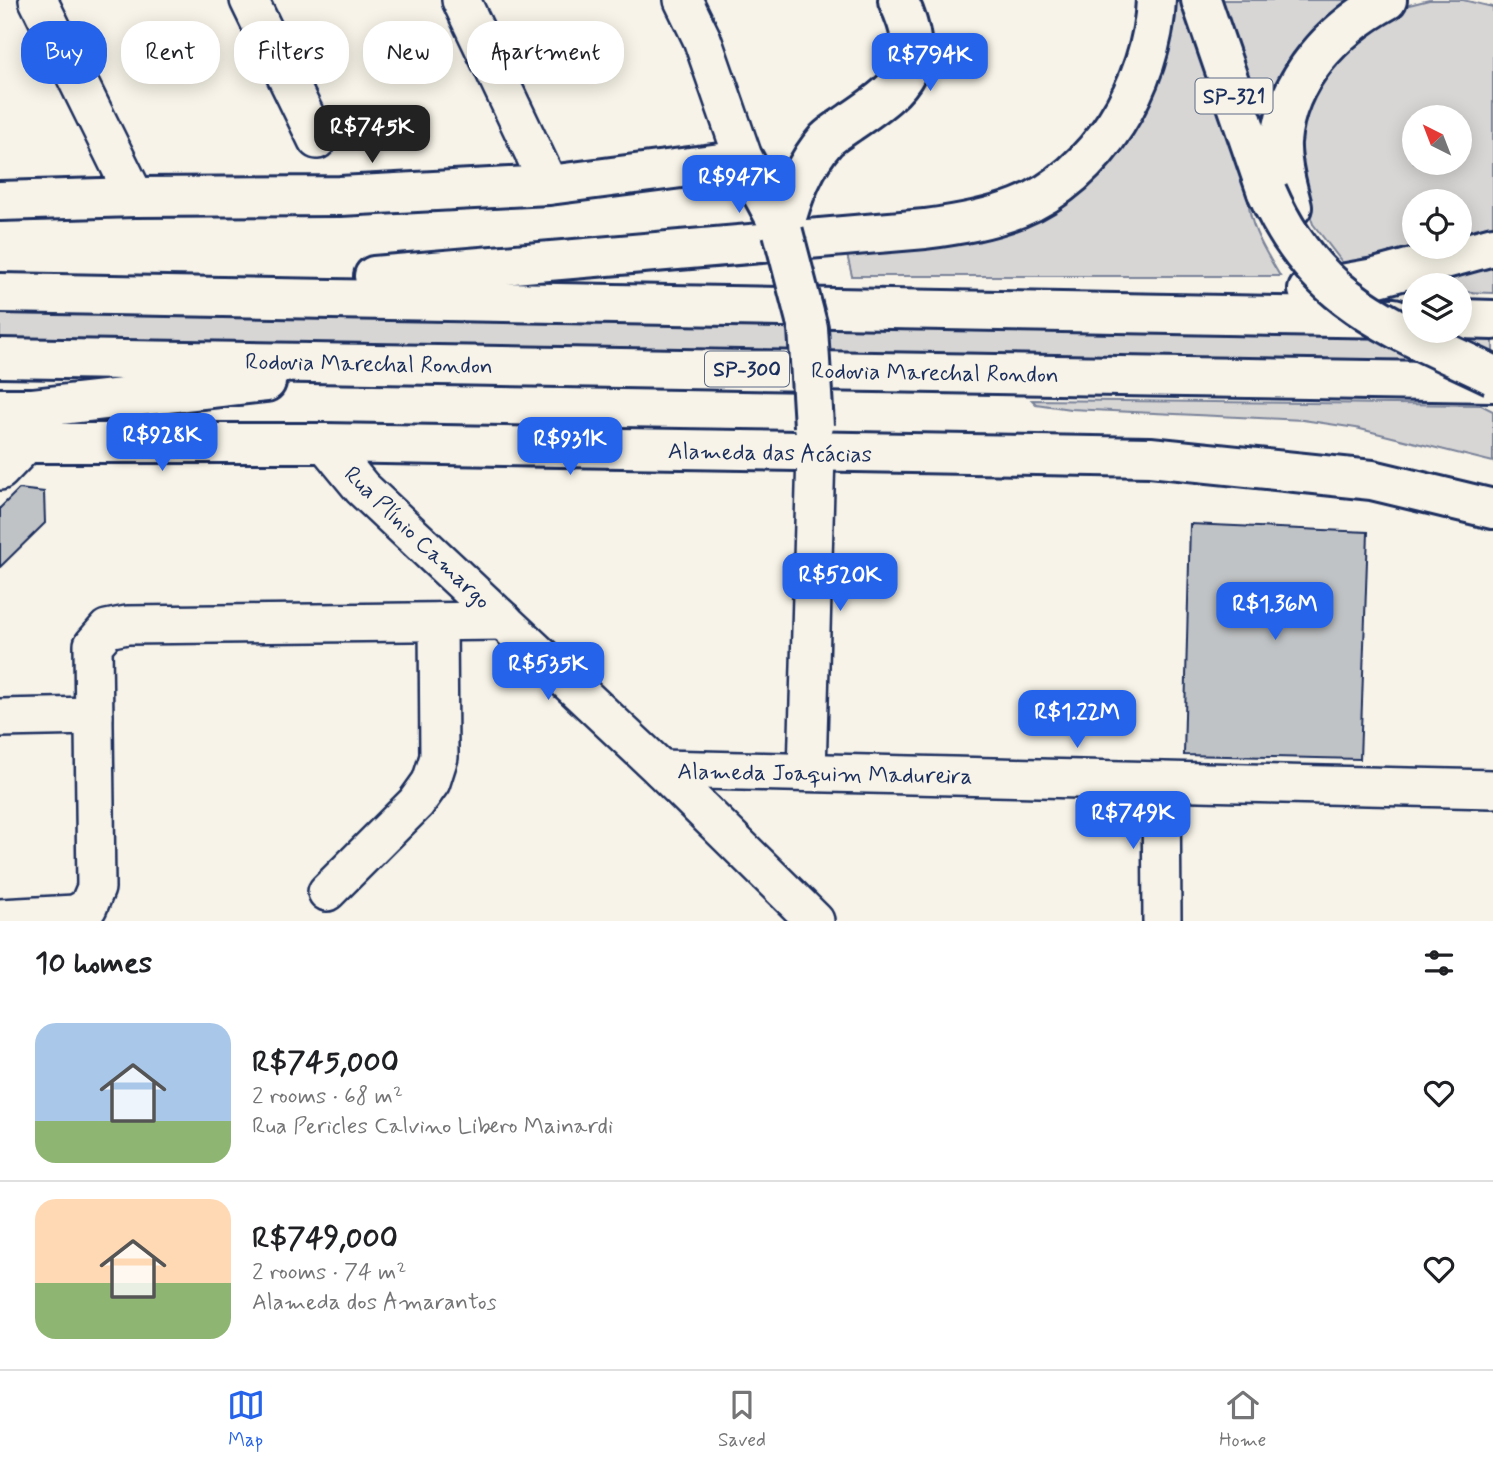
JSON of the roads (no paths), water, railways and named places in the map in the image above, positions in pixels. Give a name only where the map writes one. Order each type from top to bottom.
[{"type":"main road","points":[[783,232],[799,182],[822,146],[891,94],[905,78],[914,46],[910,24],[898,0]]},
{"type":"main road","points":[[0,292],[346,278],[925,229],[977,222],[1021,207],[1061,181],[1094,152],[1122,115],[1143,71],[1155,26],[1156,0]]},
{"type":"main road","name":"SP-321","points":[[1201,0],[1279,199]]},
{"type":"main road","points":[[1387,0],[1340,30],[1317,55],[1300,83],[1286,115],[1281,143],[1279,199],[1282,226],[1307,261],[1343,297],[1493,374]]},
{"type":"main road","points":[[0,201],[135,197],[340,197],[549,185],[747,165],[783,232],[808,328],[815,439]]},
{"type":"main road","points":[[1073,311],[1311,289],[1375,278],[1493,246]]},
{"type":"main road","points":[[0,292],[1402,318]]},
{"type":"main road","points":[[1472,319],[1493,320]]},
{"type":"main road","name":"Rodovia Marechal Rondon","points":[[0,358],[1493,382]]},
{"type":"main road","points":[[0,408],[33,408],[256,383],[493,364]]},
{"type":"main road","name":"Alameda das Acácias","points":[[13,443],[815,439],[1150,457],[1372,480],[1493,509]]},
{"type":"street","points":[[38,0],[135,197]]},
{"type":"street","points":[[249,0],[317,140]]},
{"type":"street","points":[[461,0],[549,185]]},
{"type":"street","points":[[683,0],[702,39],[747,165]]},
{"type":"street","points":[[807,772],[815,439]]},
{"type":"street","points":[[0,471],[13,443]]},
{"type":"street","name":"Rua Plínio Camargo","points":[[325,443],[362,488],[661,769],[815,921]]},
{"type":"street","points":[[0,918],[75,914],[88,907],[96,888],[93,645],[107,629],[127,625],[504,621]]},
{"type":"street","points":[[327,892],[416,803],[431,782],[439,757],[438,622]]},
{"type":"street","points":[[0,718],[94,716]]},
{"type":"street","name":"Alameda Joaquim Madureira","points":[[661,769],[1493,789]]},
{"type":"street","points":[[1161,781],[1162,921]]}]
